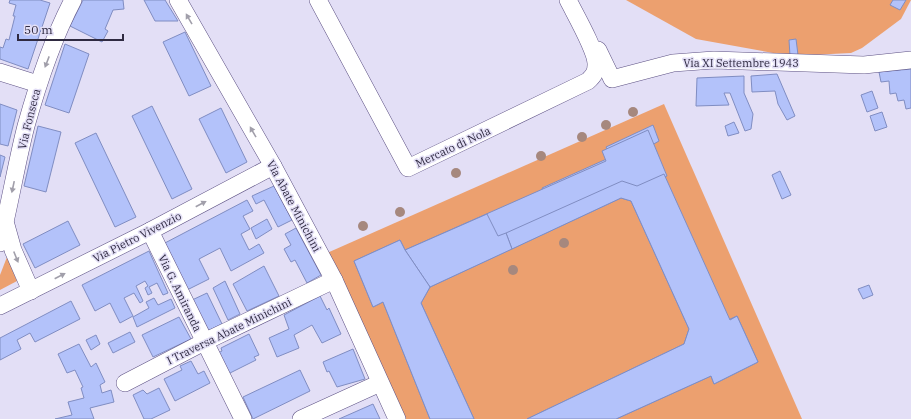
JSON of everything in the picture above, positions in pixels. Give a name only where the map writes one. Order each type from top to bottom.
[{"type":"street","name":"Via Abate Minichini","points":[[178,0],[273,166],[334,280],[397,419]]},
{"type":"street","name":"Mercato di Nola","points":[[318,0],[408,168],[588,81],[595,74],[597,64],[594,54],[568,0]]},
{"type":"street","name":"Via XI Settembre 1943","points":[[574,0],[612,79],[672,63],[707,61],[773,61],[864,65],[911,60]]},
{"type":"street","name":"Via Fonseca","points":[[0,243],[26,128],[38,84],[69,1]]},
{"type":"street","points":[[0,72],[38,84]]},
{"type":"street","name":"Via Pietro Vivenzio","points":[[0,306],[150,231],[273,166]]},
{"type":"street","points":[[5,222],[13,250],[31,291]]},
{"type":"street","name":"Via G. Amiranda","points":[[150,231],[243,419]]},
{"type":"street","name":"I Traversa Abate Minichini","points":[[125,383],[204,342],[334,280]]},
{"type":"street","points":[[301,419],[380,383]]},
{"type":"shaded area","points":[[626,0],[911,0],[901,19],[862,48],[851,53],[790,56],[696,39]]},
{"type":"shaded area","points":[[664,104],[802,419],[402,419],[327,253]]},
{"type":"shaded area","points":[[7,257],[17,281],[0,290],[0,275]]},
{"type":"building","points":[[10,0],[40,0],[50,3],[28,69],[0,59],[0,47],[3,48],[6,39],[9,40],[15,16],[13,16],[16,5],[9,3]]},
{"type":"building","points":[[83,0],[123,0],[124,9],[113,10],[105,29],[108,31],[102,42],[70,26]]},
{"type":"building","points":[[144,0],[165,0],[178,21],[155,21]]},
{"type":"building","points":[[893,0],[906,0],[900,10],[890,5]]},
{"type":"building","points":[[185,32],[211,86],[189,96],[163,42]]},
{"type":"building","points":[[796,39],[798,55],[790,56],[789,40]]},
{"type":"building","points":[[65,44],[89,54],[69,113],[45,105]]},
{"type":"building","points":[[911,69],[911,108],[906,109],[904,100],[898,101],[896,93],[890,94],[889,81],[881,82],[879,72]]},
{"type":"building","points":[[777,74],[795,116],[787,120],[778,104],[775,91],[752,92],[751,76]]},
{"type":"building","points":[[744,76],[744,93],[753,114],[751,129],[745,131],[730,93],[724,93],[729,105],[696,106],[697,78]]},
{"type":"building","points":[[872,91],[878,108],[867,112],[861,95]]},
{"type":"building","points":[[0,104],[17,110],[8,146],[0,144]]},
{"type":"building","points":[[152,106],[192,189],[172,199],[132,116]]},
{"type":"building","points":[[221,108],[247,162],[226,173],[199,119]]},
{"type":"building","points":[[882,112],[887,127],[875,131],[870,116]]},
{"type":"building","points":[[734,122],[739,133],[728,136],[725,126]]},
{"type":"building","points":[[653,125],[659,141],[652,145],[654,151],[646,157],[654,178],[637,186],[622,181],[553,212],[542,188],[611,157],[606,147]]},
{"type":"building","points":[[38,126],[61,132],[46,192],[24,186]]},
{"type":"building","points":[[648,130],[667,176],[657,180],[721,323],[737,316],[758,362],[714,384],[711,376],[616,419],[527,419],[684,344],[689,329],[631,201],[621,198],[430,287],[421,303],[474,419],[430,419],[383,302],[373,307],[354,261],[400,240],[405,250],[606,161],[602,151]]},
{"type":"building","points":[[96,133],[136,217],[115,227],[75,143]]},
{"type":"building","points":[[0,155],[5,157],[0,177]]},
{"type":"building","points":[[780,171],[791,195],[782,199],[772,175]]},
{"type":"building","points":[[664,174],[730,320],[737,316],[758,362],[714,384],[711,376],[616,419],[527,419],[684,344],[689,329],[631,201],[621,198],[512,249],[506,233],[622,181],[637,186]]},
{"type":"building","points":[[274,186],[292,220],[278,227],[264,200],[256,204],[252,196]]},
{"type":"building","points":[[247,200],[253,211],[243,216],[250,229],[241,234],[249,250],[259,244],[264,253],[231,271],[220,248],[199,259],[209,279],[187,290],[163,244]]},
{"type":"building","points":[[487,214],[498,236],[506,233],[512,249],[430,287],[405,250]]},
{"type":"building","points":[[267,219],[272,229],[256,239],[251,228]]},
{"type":"building","points":[[68,221],[80,245],[35,268],[23,244]]},
{"type":"building","points":[[296,228],[321,275],[307,283],[295,260],[291,262],[284,249],[291,245],[285,234]]},
{"type":"building","points":[[400,240],[430,287],[421,303],[474,419],[430,419],[383,302],[373,307],[354,261]]},
{"type":"building","points":[[149,251],[168,293],[163,295],[157,283],[149,287],[152,293],[148,295],[145,288],[148,286],[145,281],[136,286],[143,301],[140,303],[134,293],[124,298],[133,316],[120,323],[110,303],[95,311],[82,285]]},
{"type":"building","points":[[264,266],[279,296],[247,311],[233,284]]},
{"type":"building","points":[[225,281],[240,314],[228,320],[213,288]]},
{"type":"building","points":[[869,285],[873,295],[863,299],[858,289]]},
{"type":"building","points":[[207,293],[222,324],[205,332],[190,301]]},
{"type":"building","points":[[320,296],[327,310],[329,308],[341,334],[322,343],[312,325],[294,335],[299,348],[277,357],[269,338],[289,329],[284,315]]},
{"type":"building","points":[[154,298],[158,305],[171,299],[175,308],[137,327],[133,317],[149,308],[146,302]]},
{"type":"building","points":[[71,301],[80,319],[35,342],[30,333],[17,340],[21,349],[0,360],[0,338]]},
{"type":"building","points":[[179,317],[191,339],[153,357],[142,335]]},
{"type":"building","points":[[130,332],[135,342],[113,353],[108,343]]},
{"type":"building","points":[[249,334],[259,355],[254,357],[256,360],[226,375],[216,354],[222,351],[221,348]]},
{"type":"building","points":[[96,335],[100,344],[91,350],[86,340]]},
{"type":"building","points":[[79,344],[91,367],[96,363],[105,382],[100,385],[102,393],[111,390],[114,402],[90,408],[94,419],[55,419],[72,415],[68,402],[84,398],[81,388],[83,387],[75,370],[67,373],[58,354]]},
{"type":"building","points":[[353,349],[365,379],[337,387],[329,371],[327,372],[323,362]]},
{"type":"building","points":[[191,361],[198,374],[204,371],[210,383],[175,401],[164,379],[182,370],[180,366]]},
{"type":"building","points":[[300,370],[310,391],[253,419],[243,397]]},
{"type":"building","points":[[159,388],[170,410],[151,419],[144,419],[133,395],[143,390],[147,394]]},
{"type":"building","points":[[373,404],[380,419],[339,419]]}]
